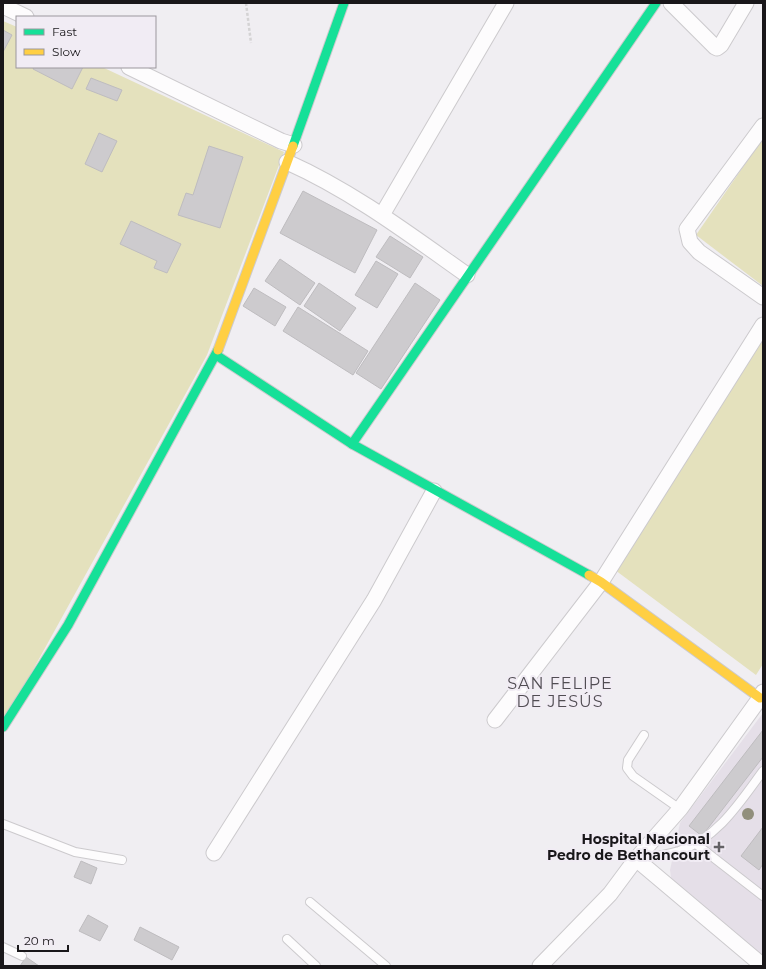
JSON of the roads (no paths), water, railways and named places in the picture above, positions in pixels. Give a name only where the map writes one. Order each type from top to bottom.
[{"type":"street","points":[[3,727],[68,625],[216,355],[294,145],[344,3]]},
{"type":"street","points":[[382,215],[506,3]]},
{"type":"street","points":[[352,444],[467,275],[656,3]]},
{"type":"street","points":[[672,3],[717,48],[721,46],[746,3]]},
{"type":"street","points":[[3,6],[24,16]]},
{"type":"street","points":[[131,68],[281,141],[294,145]]},
{"type":"street","points":[[763,126],[687,229],[690,242],[699,252],[763,297]]},
{"type":"street","points":[[287,162],[314,174],[382,215],[467,275]]},
{"type":"street","points":[[495,720],[601,582],[763,325]]},
{"type":"street","points":[[216,355],[352,444],[434,491],[601,582],[762,695],[680,809],[636,859],[610,894],[540,966]]},
{"type":"street","points":[[214,853],[374,600],[434,491]]},
{"type":"street","points":[[636,859],[763,966]]},
{"type":"lane","points":[[644,735],[628,760],[628,768],[633,776],[680,809]]},
{"type":"lane","points":[[636,859],[679,851],[696,844],[720,827],[763,771]]},
{"type":"lane","points":[[3,824],[75,852],[122,860]]},
{"type":"lane","points":[[696,844],[763,896]]},
{"type":"lane","points":[[310,902],[386,966]]},
{"type":"lane","points":[[287,939],[316,966]]},
{"type":"lane","points":[[3,947],[22,956]]},
{"type":"place","name":"Hospital Nacional Pedro de Bethancourt","points":[[719,847]]},
{"type":"district","name":"SAN FELIPE DE JESÚS","points":[[560,692]]}]
